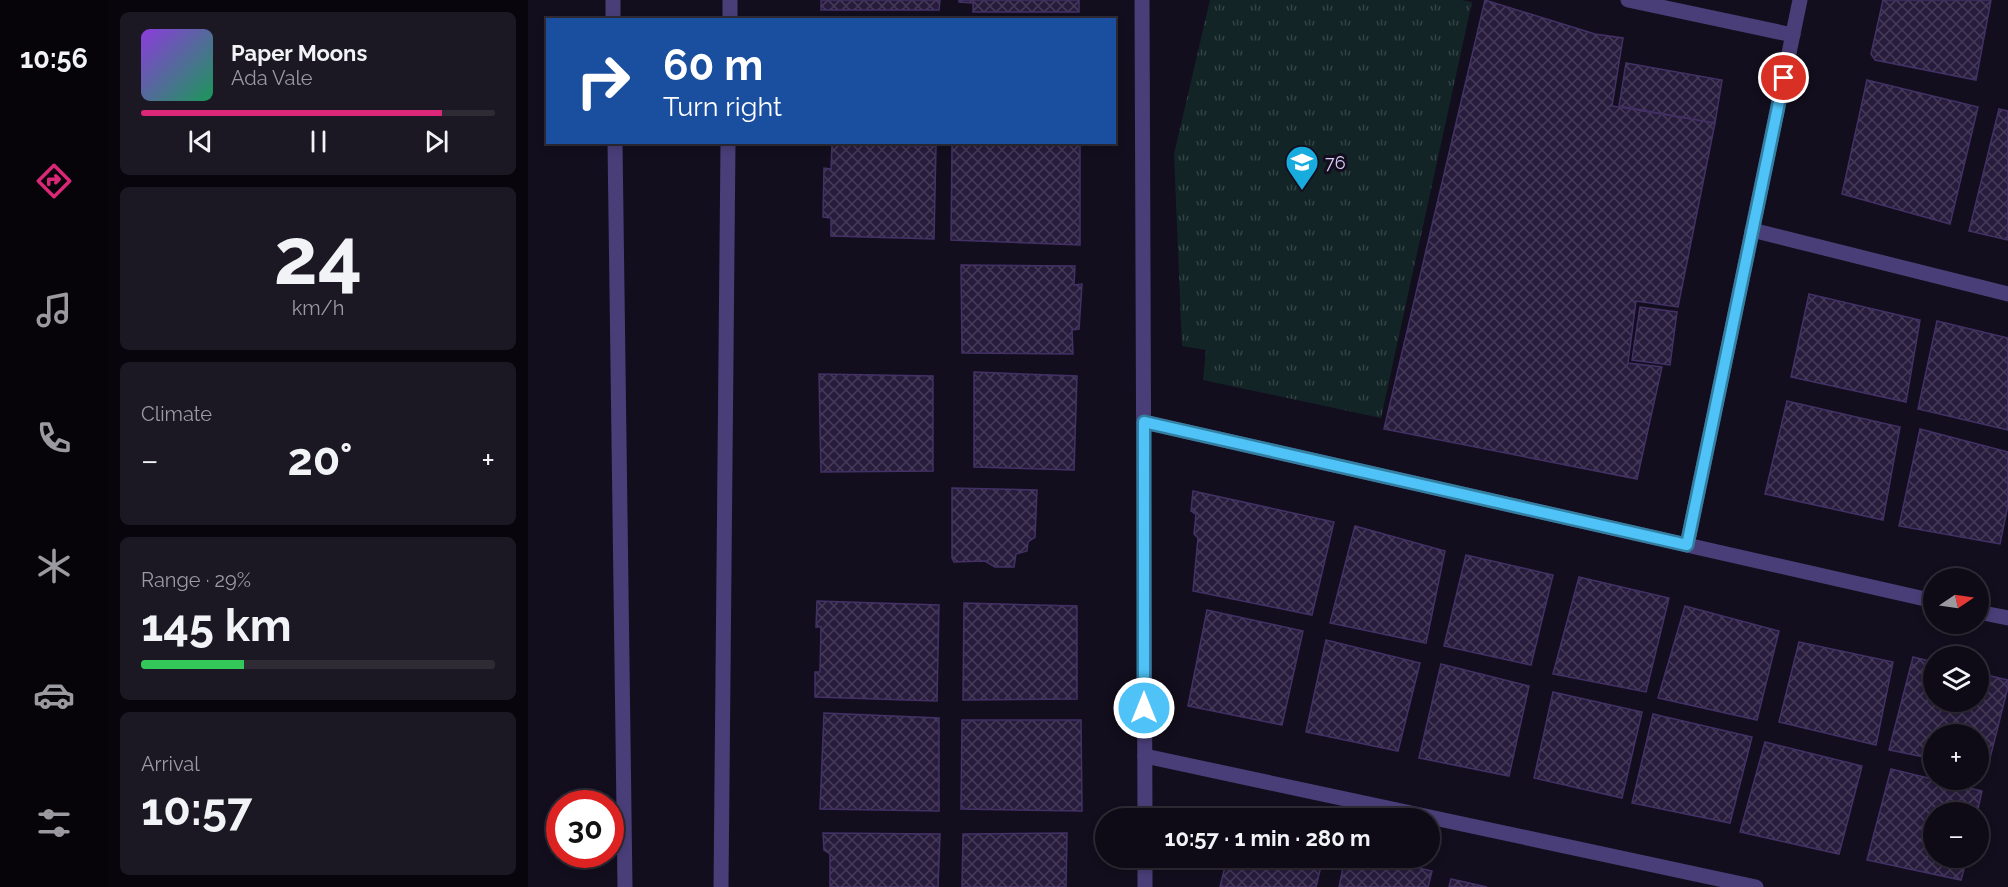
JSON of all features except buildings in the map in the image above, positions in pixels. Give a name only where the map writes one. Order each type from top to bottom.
[{"type":"street","points":[[613,0],[613,18]]},
{"type":"street","points":[[729,18],[730,0]]},
{"type":"street","points":[[1142,0],[1145,808]]},
{"type":"street","points":[[1628,0],[1793,35]]},
{"type":"street","points":[[1687,545],[1800,0]]},
{"type":"street","points":[[615,144],[625,887]]},
{"type":"street","points":[[721,887],[728,144]]},
{"type":"street","points":[[1752,230],[2008,294]]},
{"type":"street","points":[[1144,422],[1923,599]]},
{"type":"street","points":[[1989,614],[2008,618]]},
{"type":"street","points":[[1145,756],[1756,887]]},
{"type":"street","points":[[1145,868],[1145,887]]},
{"type":"green space","name":"76","points":[[1210,0],[1461,0],[1472,2],[1381,418],[1203,380],[1206,350],[1182,346],[1174,154]]},
{"type":"place","name":"76","points":[[1302,191]]},
{"type":"route","points":[[1144,708],[1144,422],[1687,545],[1784,78]]}]
